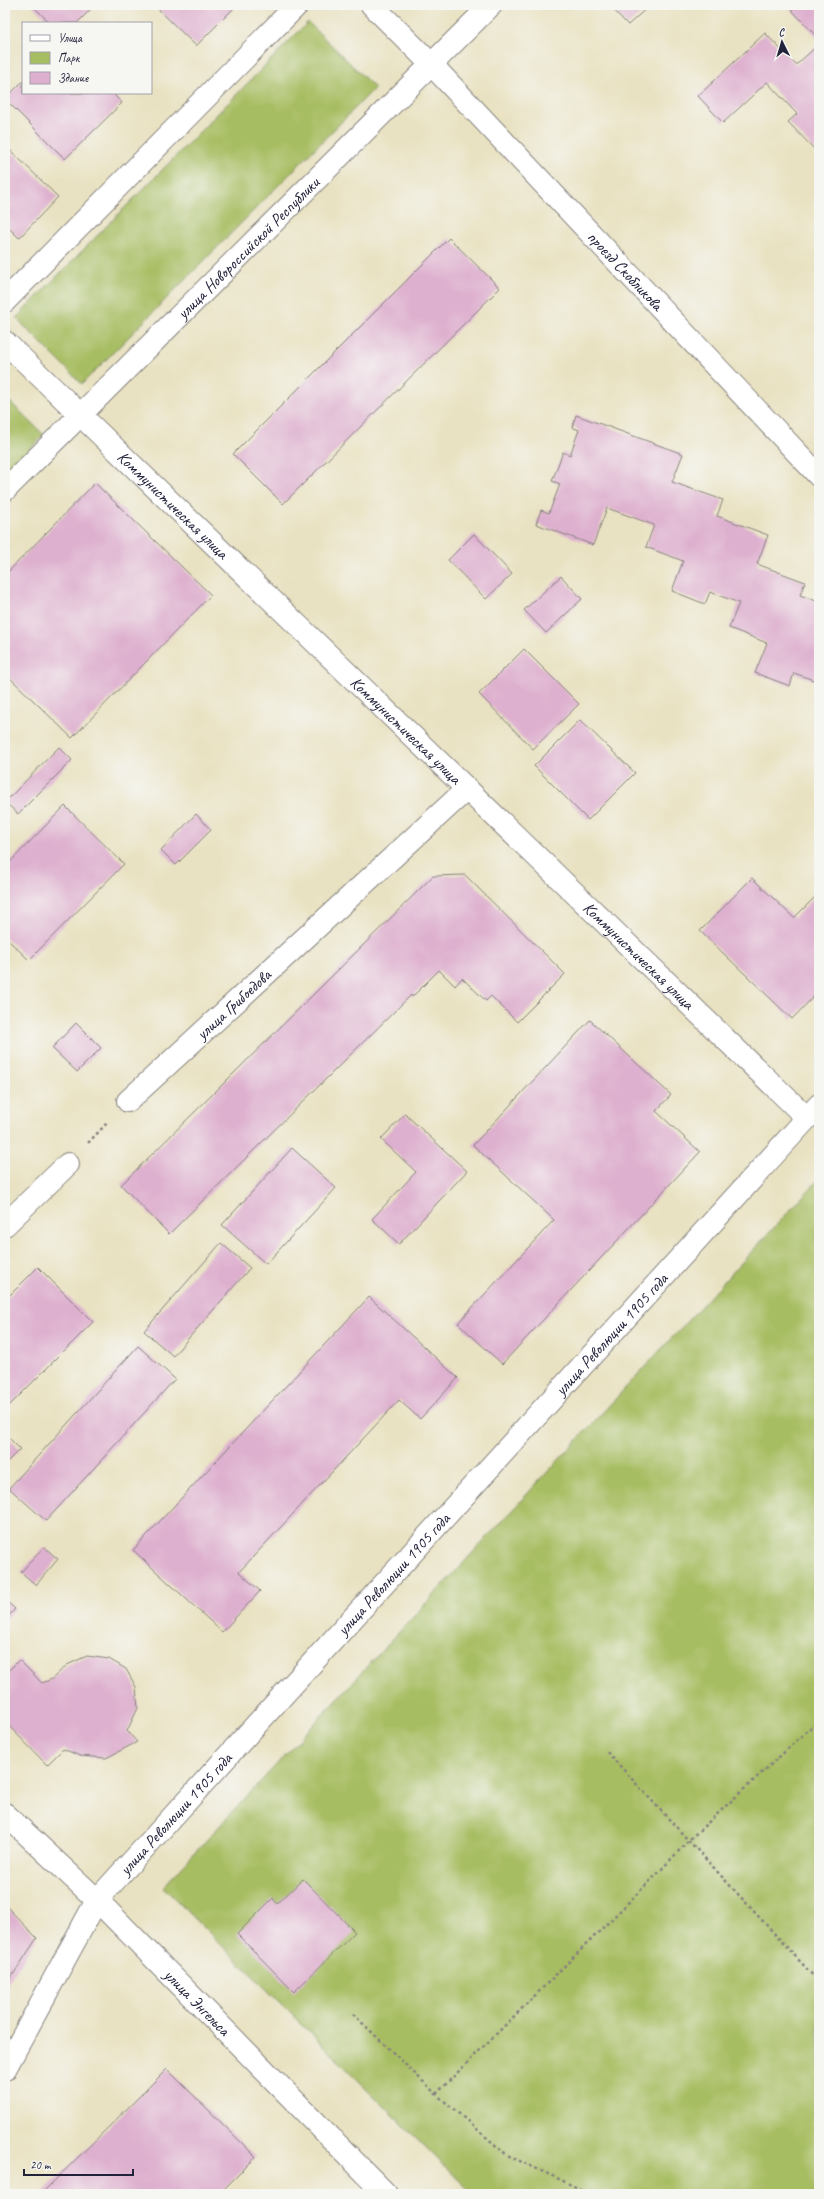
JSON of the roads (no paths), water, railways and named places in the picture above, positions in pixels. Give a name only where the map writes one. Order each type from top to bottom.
[{"type":"street","points":[[5,301],[297,5]]},
{"type":"street","name":"проезд Скобликова","points":[[372,5],[431,64],[819,476]]},
{"type":"street","name":"улица Новороссийской Республики","points":[[5,490],[490,5]]},
{"type":"street","name":"Коммунистическая улица","points":[[5,342],[467,789],[813,1111]]},
{"type":"street","name":"улица Грибоедова","points":[[128,1101],[467,789]]},
{"type":"street","name":"улица Революции 1905 года","points":[[5,2069],[97,1900],[813,1111]]},
{"type":"street","points":[[5,1225],[68,1164]]},
{"type":"street","name":"улица Энгельса","points":[[5,1814],[97,1900],[376,2189]]}]
